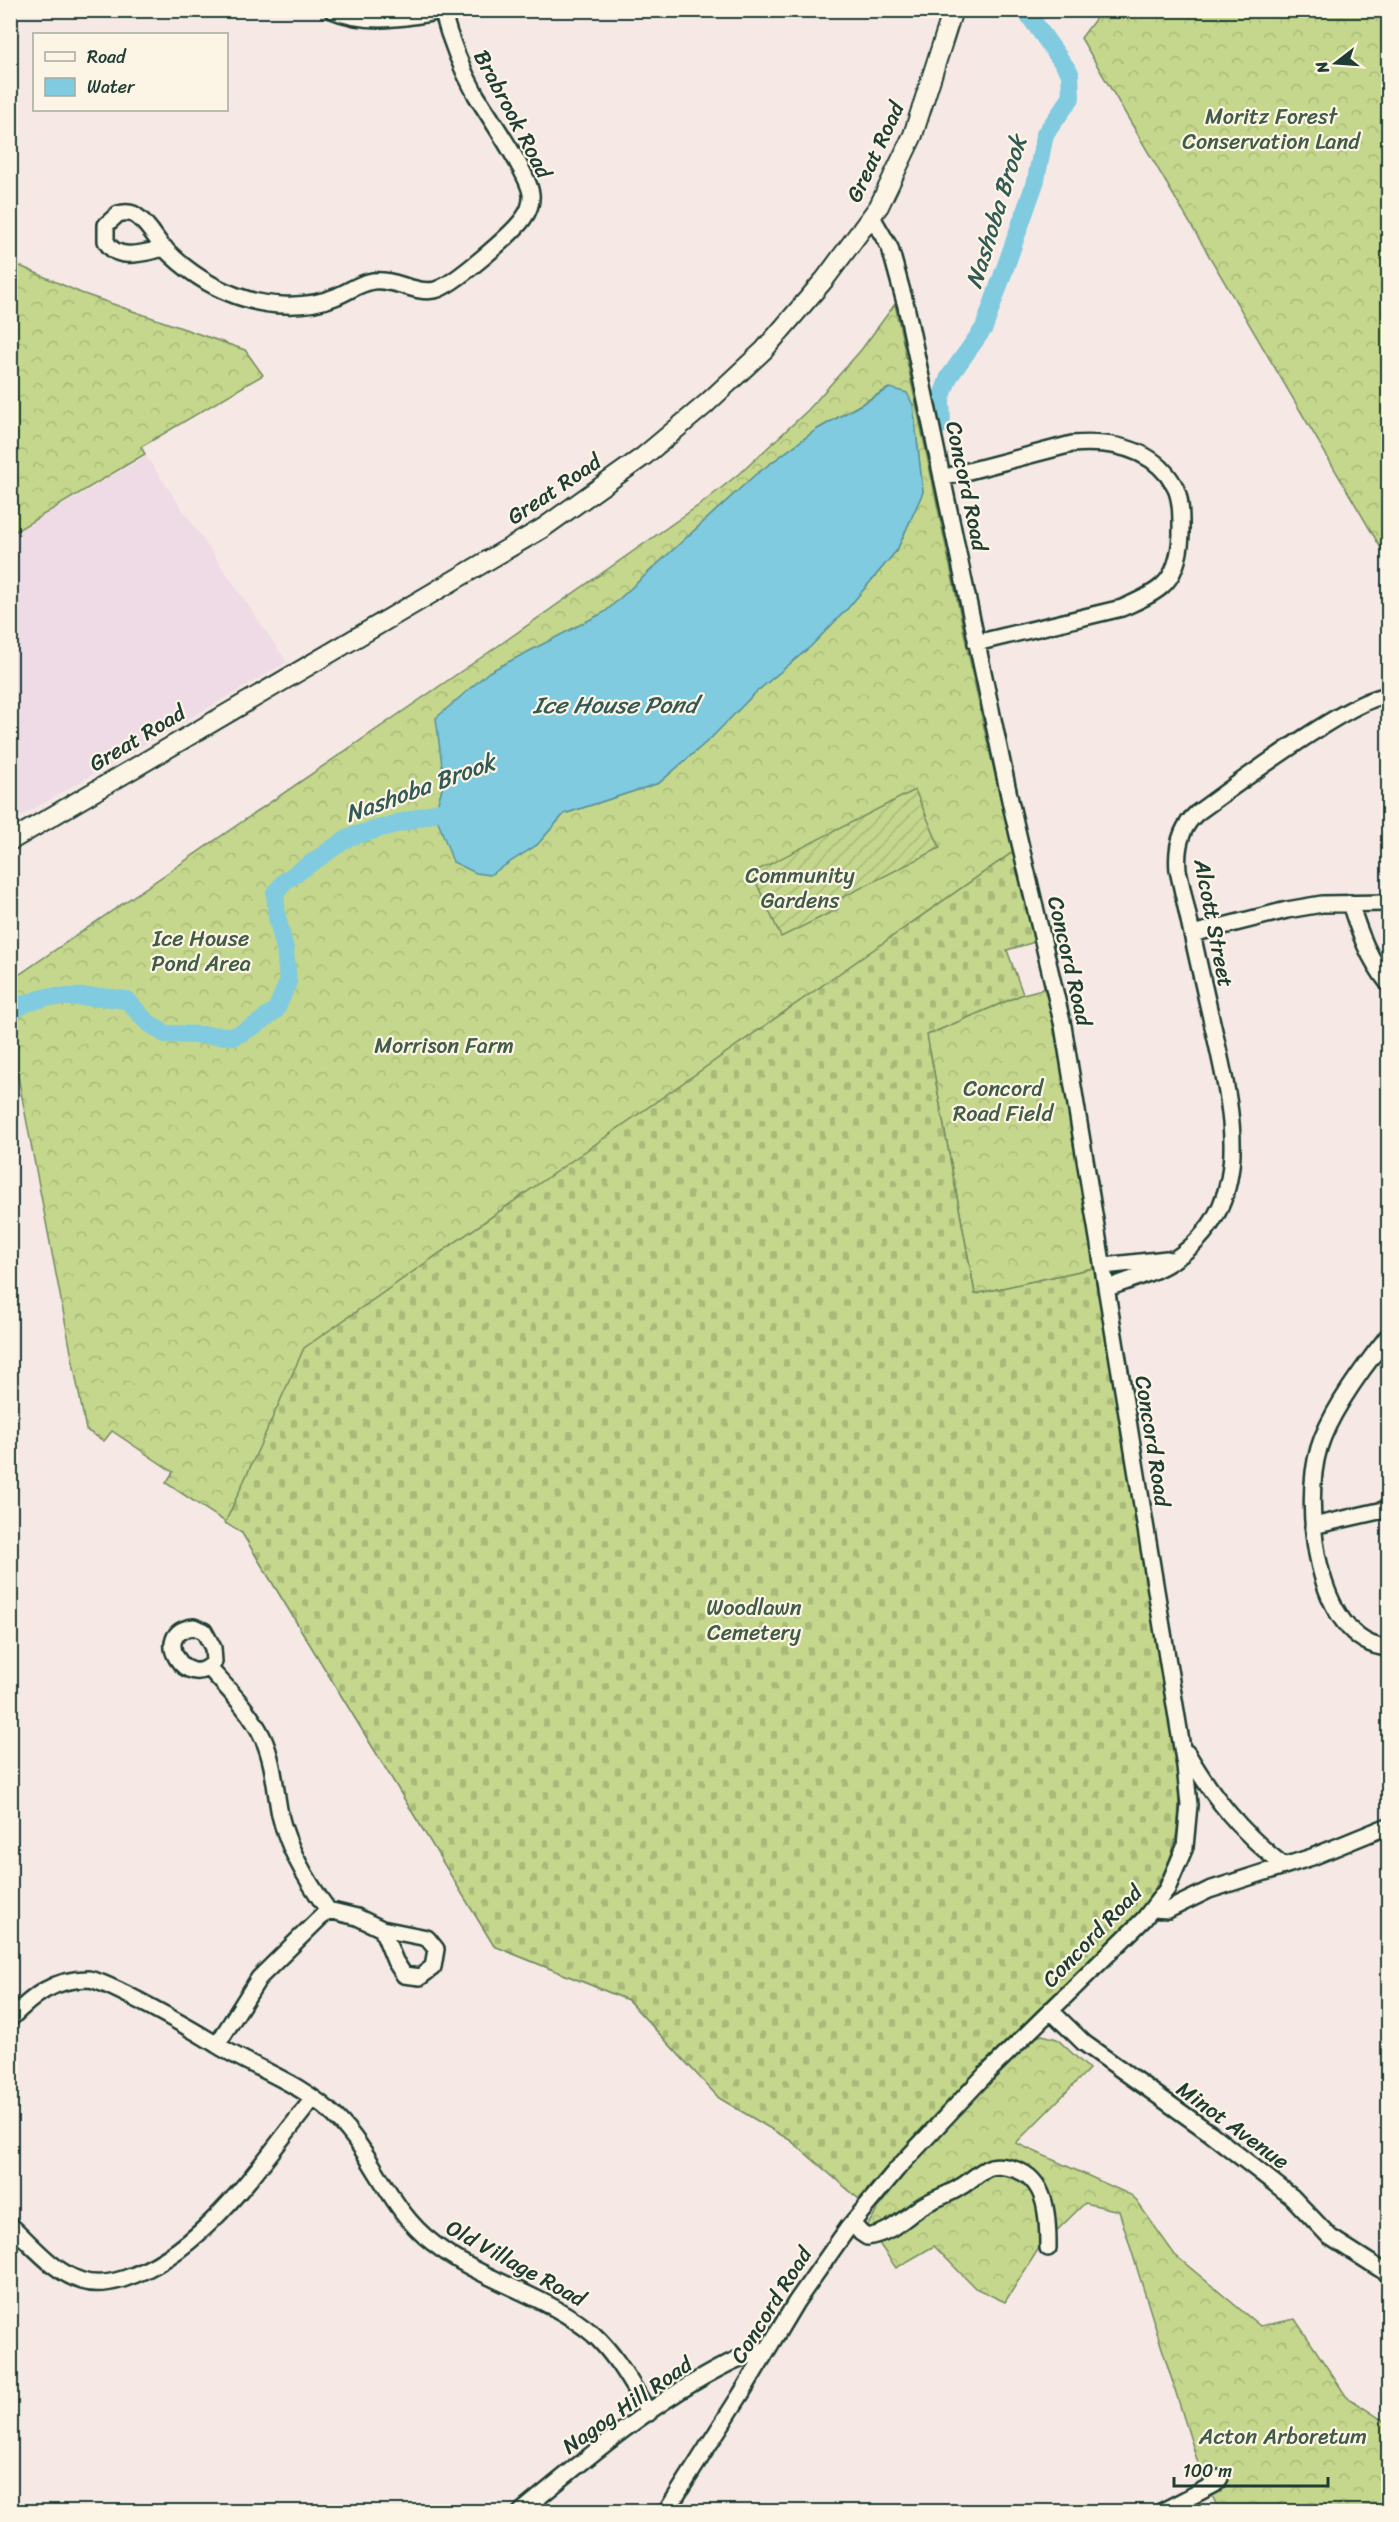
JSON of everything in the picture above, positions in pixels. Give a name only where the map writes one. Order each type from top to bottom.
[{"type":"main road","name":"Great Road","points":[[10,842],[543,528],[604,486],[691,417],[764,350],[825,279],[872,217],[913,135],[953,10]]},
{"type":"street","points":[[332,10],[351,16],[380,19],[442,11]]},
{"type":"street","name":"Brabrook Road","points":[[165,248],[190,271],[218,288],[239,297],[269,304],[320,302],[372,281],[388,282],[418,290],[435,290],[450,283],[513,231],[522,221],[531,204],[528,183],[468,81],[442,11]]},
{"type":"street","name":"Concord Road","points":[[666,2511],[796,2301],[852,2223],[905,2160],[1050,2010],[1125,1940],[1153,1909],[1176,1871],[1185,1847],[1189,1805],[1182,1746],[1133,1462],[1104,1266],[1063,1026],[1011,805],[901,286],[890,248],[872,217]]},
{"type":"street","points":[[942,478],[1061,447],[1095,442],[1127,447],[1153,461],[1175,486],[1181,516],[1180,546],[1175,567],[1164,585],[1142,600],[1122,608],[976,643]]},
{"type":"street","name":"Alcott Street","points":[[1107,1288],[1155,1270],[1181,1254],[1202,1235],[1219,1209],[1228,1183],[1233,1157],[1233,1129],[1226,1086],[1177,861],[1179,840],[1192,817],[1334,719],[1369,700],[1389,696]]},
{"type":"street","points":[[1350,903],[1359,933],[1378,970],[1389,983]]},
{"type":"street","points":[[1192,934],[1287,910],[1322,904],[1389,903]]},
{"type":"street","name":"Alcott Street","points":[[1104,1266],[1153,1262],[1181,1254]]},
{"type":"street","points":[[1389,1336],[1328,1426],[1314,1468],[1311,1494],[1313,1539],[1331,1599],[1349,1629],[1379,1647],[1389,1648]]},
{"type":"street","points":[[1313,1526],[1389,1509]]},
{"type":"street","points":[[209,1668],[257,1727],[264,1740],[273,1770],[282,1821],[291,1848],[328,1910],[357,1917],[382,1929]]},
{"type":"street","points":[[1182,1746],[1223,1806],[1252,1840],[1284,1866]]},
{"type":"street","points":[[1153,1909],[1168,1910],[1209,1890],[1284,1866],[1389,1826]]},
{"type":"street","points":[[217,2045],[260,1978],[328,1910]]},
{"type":"street","name":"Old Village Road","points":[[10,2019],[38,1992],[58,1982],[90,1979],[147,2006],[323,2105],[352,2134],[389,2195],[416,2228],[432,2243],[455,2258],[559,2310],[582,2326],[606,2349],[649,2413]]},
{"type":"street","name":"Minot Avenue","points":[[1050,2010],[1084,2043],[1210,2133],[1292,2197],[1330,2237],[1389,2274]]},
{"type":"street","points":[[10,2225],[56,2269],[83,2282],[110,2283],[140,2274],[161,2263],[199,2234],[226,2206],[313,2099]]},
{"type":"street","points":[[852,2223],[861,2234],[867,2237],[887,2232],[918,2209],[959,2188],[981,2172],[993,2166],[1004,2167],[1025,2174],[1041,2193],[1048,2223],[1048,2248]]},
{"type":"street","name":"Nagog Hill Road","points":[[521,2511],[649,2413],[731,2362],[768,2349]]},
{"type":"street","points":[[1161,2511],[1215,2484],[1220,2478]]},
{"type":"shaded area","points":[[146,456],[287,662],[11,822],[11,535]]},
{"type":"green space","name":"Moritz Forest Conservation Land","points":[[1102,10],[1388,11],[1388,560],[1081,38]]},
{"type":"green space","points":[[11,262],[81,293],[245,350],[263,375],[141,447],[145,454],[11,534]]},
{"type":"green space","points":[[895,304],[983,723],[1013,852],[907,926],[927,1035],[1023,994],[1046,988],[1073,1127],[1094,1268],[975,1294],[930,1051],[1055,1967],[859,2199],[790,2140],[719,2098],[628,2000],[494,1946],[242,1533],[166,1483],[173,1472],[112,1431],[104,1441],[86,1430],[11,1040],[10,981],[705,501],[746,468],[808,410],[861,350]],"holes":[[[889,388],[913,405],[923,492],[897,550],[848,608],[810,647],[755,693],[711,738],[659,783],[564,814],[537,845],[435,813],[444,782],[489,672],[605,612],[755,475],[816,430]]]},
{"type":"green space","name":"Community Gardens","points":[[915,790],[940,848],[835,901],[838,909],[781,937],[752,873]]},
{"type":"green space","name":"Woodlawn Cemetery","points":[[1013,852],[1035,942],[1007,950],[1023,994],[927,1035],[975,1294],[1094,1268],[1176,1760],[1178,1825],[1169,1862],[1149,1898],[1134,1917],[958,2090],[859,2199],[790,2140],[719,2098],[628,2000],[494,1946],[242,1533],[225,1523],[304,1348]]},
{"type":"green space","name":"Acton Arboretum","points":[[1042,2035],[1057,2039],[1089,2069],[1016,2143],[1133,2196],[1175,2255],[1260,2326],[1295,2319],[1346,2396],[1388,2424],[1388,2511],[1220,2511],[1203,2479],[1119,2211],[1085,2203],[1039,2248],[1005,2302],[975,2288],[934,2246],[896,2268],[867,2226],[902,2176],[943,2129],[1029,2040]]},
{"type":"water","name":"Ice House Pond","points":[[890,388],[907,393],[913,405],[923,492],[897,550],[848,608],[810,647],[755,693],[711,738],[659,783],[564,814],[537,845],[490,875],[476,873],[453,862],[435,813],[444,782],[436,718],[489,672],[605,612],[755,475],[816,430]]},
{"type":"waterway","name":"Nashoba Brook","points":[[942,425],[941,399],[949,377],[984,328],[1036,180],[1045,134],[1071,98],[1070,73],[1025,10]]},
{"type":"waterway","name":"Nashoba Brook","points":[[10,1014],[24,1004],[47,997],[102,997],[127,1000],[146,1021],[165,1034],[235,1036],[256,1025],[276,1010],[288,982],[285,949],[277,917],[275,893],[285,881],[349,837],[435,813],[458,804]]},
{"type":"park label","name":"Ice House Pond Area","points":[[201,950]]},
{"type":"park label","name":"Morrison Farm","points":[[444,1045]]},
{"type":"park label","name":"Concord Road Field","points":[[1003,1100]]}]
